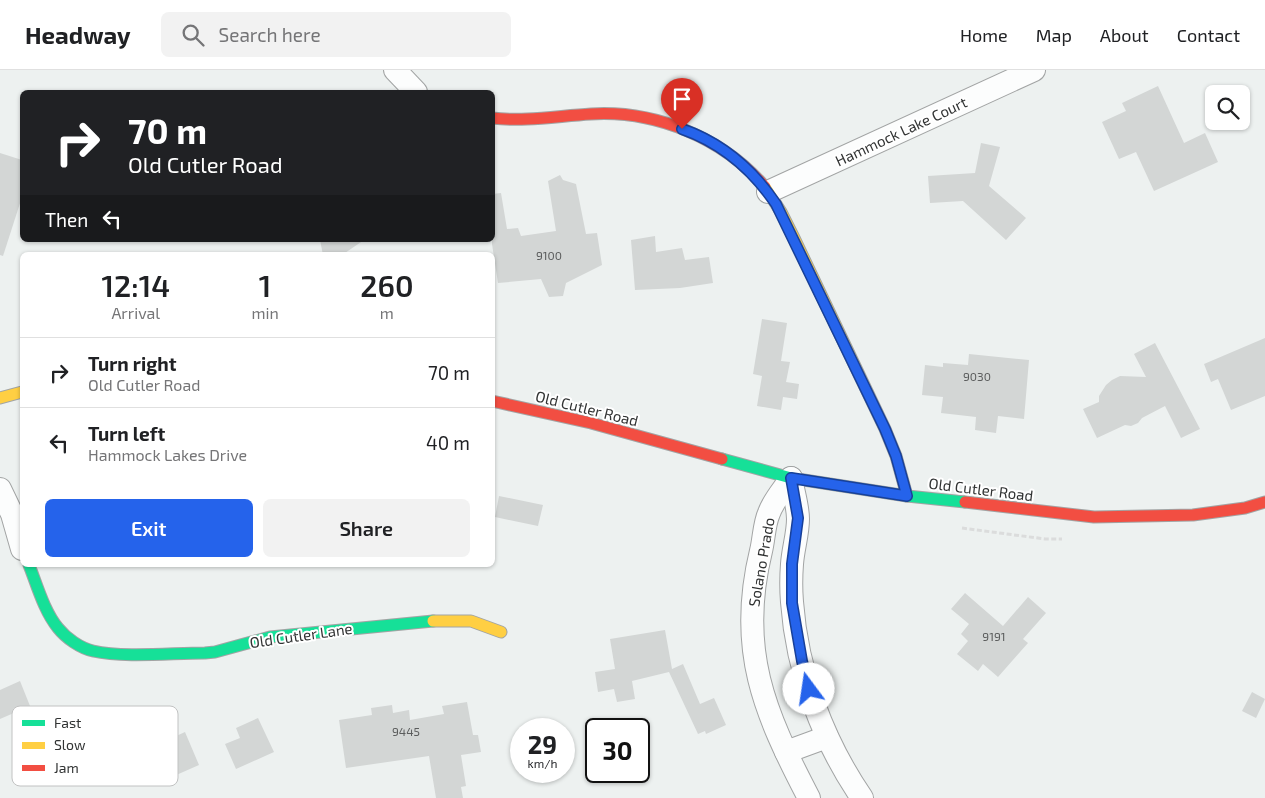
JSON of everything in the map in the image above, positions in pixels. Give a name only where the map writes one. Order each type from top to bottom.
[{"type":"street","points":[[395,70],[414,90]]},
{"type":"street","name":"Hammock Lake Court","points":[[768,192],[1029,71]]},
{"type":"street","points":[[495,118],[528,121],[601,113],[643,118],[695,134],[726,152],[754,175],[768,192],[787,225],[885,429],[896,456],[907,496]]},
{"type":"street","points":[[0,398],[20,393]]},
{"type":"street","name":"Old Cutler Road","points":[[495,402],[591,423],[791,478],[907,496],[1094,517],[1194,515],[1245,508],[1265,502]]},
{"type":"street","name":"Solano Prado","points":[[791,478],[798,518],[792,564],[792,603],[802,661],[809,689],[827,737],[862,798]]},
{"type":"street","name":"Solano Prado","points":[[791,478],[768,513],[757,569],[752,623],[755,664],[760,685],[776,730],[809,798]]},
{"type":"street","points":[[0,489],[12,514],[20,542]]},
{"type":"street","name":"Old Cutler Lane","points":[[30,567],[48,611],[57,627],[68,639],[91,651],[116,654],[205,653],[270,637],[432,621],[471,621],[501,632]]},
{"type":"street","points":[[786,752],[827,737]]},
{"type":"building","points":[[1158,86],[1184,143],[1205,133],[1218,162],[1154,191],[1136,152],[1119,159],[1102,122],[1126,111],[1122,103]]},
{"type":"building","points":[[981,143],[1000,147],[989,186],[1026,218],[1006,240],[963,201],[930,203],[928,176],[975,173]]},
{"type":"building","points":[[0,153],[20,159],[20,203],[3,256],[0,255]]},
{"type":"building","points":[[560,175],[563,180],[576,184],[586,234],[597,233],[602,265],[566,283],[563,296],[549,297],[541,279],[498,283],[495,252],[493,252],[492,244],[492,242],[495,242],[495,194],[501,193],[507,229],[518,228],[521,236],[556,231],[548,181]]},
{"type":"building","points":[[655,236],[656,252],[682,248],[685,260],[709,257],[713,283],[680,288],[635,290],[631,240]]},
{"type":"building","points":[[320,242],[361,242],[346,252],[322,252]]},
{"type":"building","points":[[762,319],[787,323],[781,361],[790,362],[786,382],[799,384],[797,399],[783,397],[781,410],[757,406],[762,376],[753,374]]},
{"type":"building","points":[[1265,338],[1265,396],[1231,410],[1218,379],[1211,382],[1204,364]]},
{"type":"building","points":[[1155,343],[1200,429],[1181,438],[1165,406],[1142,418],[1138,423],[1131,426],[1125,425],[1097,438],[1083,409],[1099,402],[1099,396],[1106,385],[1112,380],[1120,376],[1146,377],[1134,354]]},
{"type":"building","points":[[969,354],[1029,360],[1024,419],[998,416],[996,433],[975,430],[976,417],[941,413],[943,397],[922,395],[925,365],[943,367],[943,363],[968,365]]},
{"type":"building","points":[[499,496],[543,505],[538,526],[495,517]]},
{"type":"building","points":[[965,593],[1003,626],[1028,597],[1046,613],[1023,639],[1028,643],[998,677],[983,664],[978,671],[957,654],[968,641],[961,634],[969,624],[951,609]]},
{"type":"building","points":[[665,630],[672,669],[683,664],[700,704],[714,698],[726,725],[706,734],[705,731],[698,734],[669,672],[632,681],[635,699],[617,702],[614,689],[598,692],[595,672],[615,669],[610,639]]},
{"type":"building","points":[[20,681],[30,706],[12,706],[12,714],[0,719],[0,690]]},
{"type":"building","points":[[1252,692],[1265,699],[1256,718],[1242,711]]},
{"type":"building","points":[[467,702],[473,735],[478,735],[481,752],[461,755],[466,786],[461,787],[463,798],[436,798],[429,756],[346,768],[339,720],[372,715],[371,708],[392,705],[393,713],[409,710],[410,720],[444,714],[442,706]]},
{"type":"building","points":[[258,718],[274,752],[236,769],[225,744],[240,738],[236,728]]},
{"type":"building","points":[[185,732],[199,765],[178,774],[178,735]]},
{"type":"traffic: fast","points":[[722,459],[791,478],[907,496],[965,502]]},
{"type":"traffic: fast","points":[[30,567],[45,606],[58,628],[78,645],[88,650],[106,653],[134,655],[205,653],[270,637],[433,621]]},
{"type":"traffic: slow","points":[[765,187],[781,212],[794,238],[885,429],[896,456],[907,496]]},
{"type":"traffic: slow","points":[[0,398],[20,393]]},
{"type":"traffic: slow","points":[[433,621],[471,621],[501,632]]},
{"type":"traffic: jam","points":[[495,118],[529,119],[615,114],[664,122],[709,141],[729,154],[765,187]]},
{"type":"traffic: jam","points":[[495,402],[591,423],[722,459]]},
{"type":"traffic: jam","points":[[965,502],[1094,517],[1193,515],[1245,508],[1265,502]]},
{"type":"route","points":[[682,129],[712,143],[740,162],[754,175],[776,204],[885,429],[896,456],[907,496],[791,478],[798,518],[792,564],[792,603],[809,689]]}]
